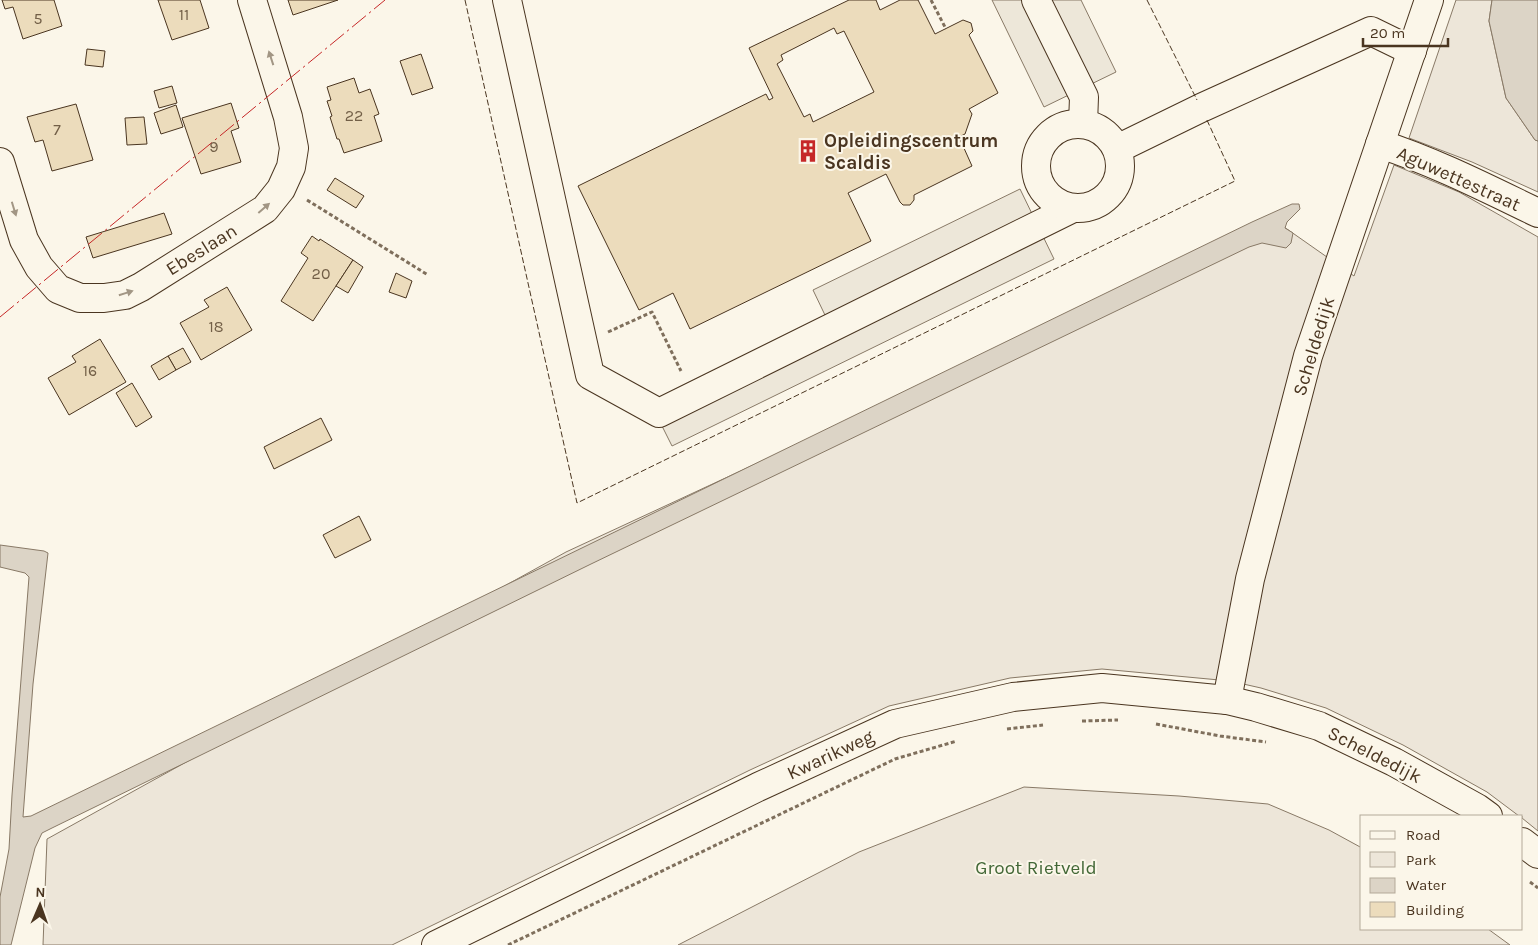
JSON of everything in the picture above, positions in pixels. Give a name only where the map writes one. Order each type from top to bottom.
[{"type":"street","name":"Ebeslaan","points":[[0,162],[24,240],[38,266],[58,289],[80,298],[104,298],[125,295],[141,287],[265,209],[283,185],[291,167],[294,148],[288,117],[252,0]]},
{"type":"street","points":[[507,0],[590,375],[659,414],[1073,208]]},
{"type":"street","points":[[1036,0],[1084,98],[1083,124]]},
{"type":"street","name":"Scheldedijk","points":[[1227,700],[1250,579],[1308,356],[1429,0]]},
{"type":"street","points":[[1117,149],[1201,108],[1371,31],[1412,51]]},
{"type":"street","points":[[1083,124],[1097,129],[1108,137],[1117,149],[1120,168],[1116,186],[1108,196],[1098,203],[1086,208],[1073,208],[1059,204],[1047,195],[1040,183],[1036,168],[1038,154],[1044,142],[1055,131],[1068,125],[1083,124]]},
{"type":"street","name":"Aguwettestraat","points":[[1380,144],[1432,163],[1538,213]]},
{"type":"street","name":"Kwarikweg","points":[[436,945],[758,787],[896,724],[1013,697],[1102,688],[1227,700],[1256,706]]},
{"type":"street","name":"Scheldedijk","points":[[1256,706],[1327,730],[1394,762],[1486,815]]},
{"type":"street","points":[[1523,843],[1538,854]]},
{"type":"path","points":[[931,0],[946,29]]},
{"type":"path","points":[[283,185],[428,275]]},
{"type":"path","points":[[583,344],[652,312],[694,397]]},
{"type":"path","points":[[1081,721],[1127,720]]},
{"type":"path","points":[[999,730],[1045,724]]},
{"type":"path","points":[[1154,724],[1266,742]]},
{"type":"path","points":[[508,945],[894,759],[961,740]]},
{"type":"green space","points":[[1456,0],[1492,0],[1489,21],[1506,98],[1535,140],[1538,141],[1538,192],[1472,162],[1409,138]]},
{"type":"green space","points":[[1394,165],[1459,192],[1538,237],[1538,831],[1523,819],[1523,815],[1518,815],[1487,792],[1403,745],[1326,708],[1261,688],[1230,681],[1102,669],[1010,678],[889,706],[750,770],[392,945],[43,945],[47,839],[566,552],[1277,222],[1354,276]]},
{"type":"green space","name":"Groot Rietveld","points":[[1024,787],[1179,796],[1268,804],[1329,830],[1360,847],[1360,930],[1489,930],[1510,945],[678,945],[859,852]]},
{"type":"shaded area","points":[[992,0],[1081,0],[1116,72],[1044,107]]},
{"type":"shaded area","points":[[1020,189],[1054,259],[672,446],[660,422],[835,336],[813,290]]},
{"type":"water","points":[[1492,0],[1538,0],[1538,141],[1535,140],[1506,98],[1489,21]]},
{"type":"water","points":[[1292,204],[1299,204],[1300,209],[1287,222],[1285,228],[1293,233],[1291,243],[1286,248],[1262,243],[1249,247],[591,564],[42,833],[35,848],[11,945],[0,945],[0,897],[9,849],[29,577],[25,573],[0,567],[0,545],[48,553],[33,684],[23,817],[31,816]]},
{"type":"building","points":[[2,0],[54,0],[62,26],[23,39],[13,7],[5,9]]},
{"type":"building","points":[[158,0],[200,0],[209,28],[172,40]]},
{"type":"building","points":[[288,0],[338,0],[293,15]]},
{"type":"building","name":"Opleidingscentrum Scaldis","points":[[849,0],[876,0],[880,10],[900,0],[918,0],[935,34],[963,20],[971,23],[973,31],[969,35],[998,93],[969,109],[972,114],[965,134],[959,137],[972,166],[914,195],[914,200],[910,205],[903,205],[900,202],[886,174],[848,193],[871,241],[690,329],[673,293],[639,310],[578,186],[766,94],[769,100],[773,98],[749,48]],"holes":[[[834,28],[837,34],[844,31],[874,92],[813,122],[810,114],[804,117],[777,64],[783,60],[781,55]]]},
{"type":"building","points":[[87,49],[105,51],[103,67],[85,65]]},
{"type":"building","points":[[421,54],[433,88],[412,95],[400,61]]},
{"type":"building","points":[[354,78],[359,93],[370,89],[379,114],[374,116],[382,141],[344,153],[330,117],[332,116],[327,101],[331,100],[327,87]]},
{"type":"building","points":[[172,86],[177,103],[159,108],[154,91]]},
{"type":"building","points":[[231,103],[239,128],[231,131],[241,162],[201,174],[182,118]]},
{"type":"building","points":[[76,104],[93,160],[52,171],[43,140],[35,142],[27,117]]},
{"type":"building","points":[[176,105],[183,127],[161,134],[154,113]]},
{"type":"building","points":[[144,117],[147,144],[127,145],[125,118]]},
{"type":"building","points":[[335,178],[364,196],[356,208],[327,190]]},
{"type":"building","points":[[164,213],[172,234],[93,258],[86,237]]},
{"type":"building","points":[[312,236],[353,260],[313,321],[281,301],[308,258],[301,253]]},
{"type":"building","points":[[353,260],[363,267],[348,293],[336,286]]},
{"type":"building","points":[[396,273],[412,281],[406,298],[389,292]]},
{"type":"building","points":[[227,287],[252,330],[201,360],[180,323],[209,307],[204,300]]},
{"type":"building","points":[[100,339],[126,382],[69,415],[48,378],[76,362],[72,356]]},
{"type":"building","points":[[183,348],[191,362],[176,370],[168,356]]},
{"type":"building","points":[[168,356],[176,370],[159,380],[151,366]]},
{"type":"building","points":[[132,383],[152,417],[136,427],[116,393]]},
{"type":"building","points":[[321,418],[332,440],[274,469],[264,447]]},
{"type":"building","points":[[359,516],[371,540],[335,558],[323,535]]},
{"type":"fence","points":[[465,0],[577,503],[1235,181],[1206,118]]},
{"type":"fence","points":[[1147,0],[1197,100]]},
{"type":"power","points":[[0,317],[385,0]]},
{"type":"place","name":"Opleidingscentrum Scaldis","points":[[808,151]]}]
